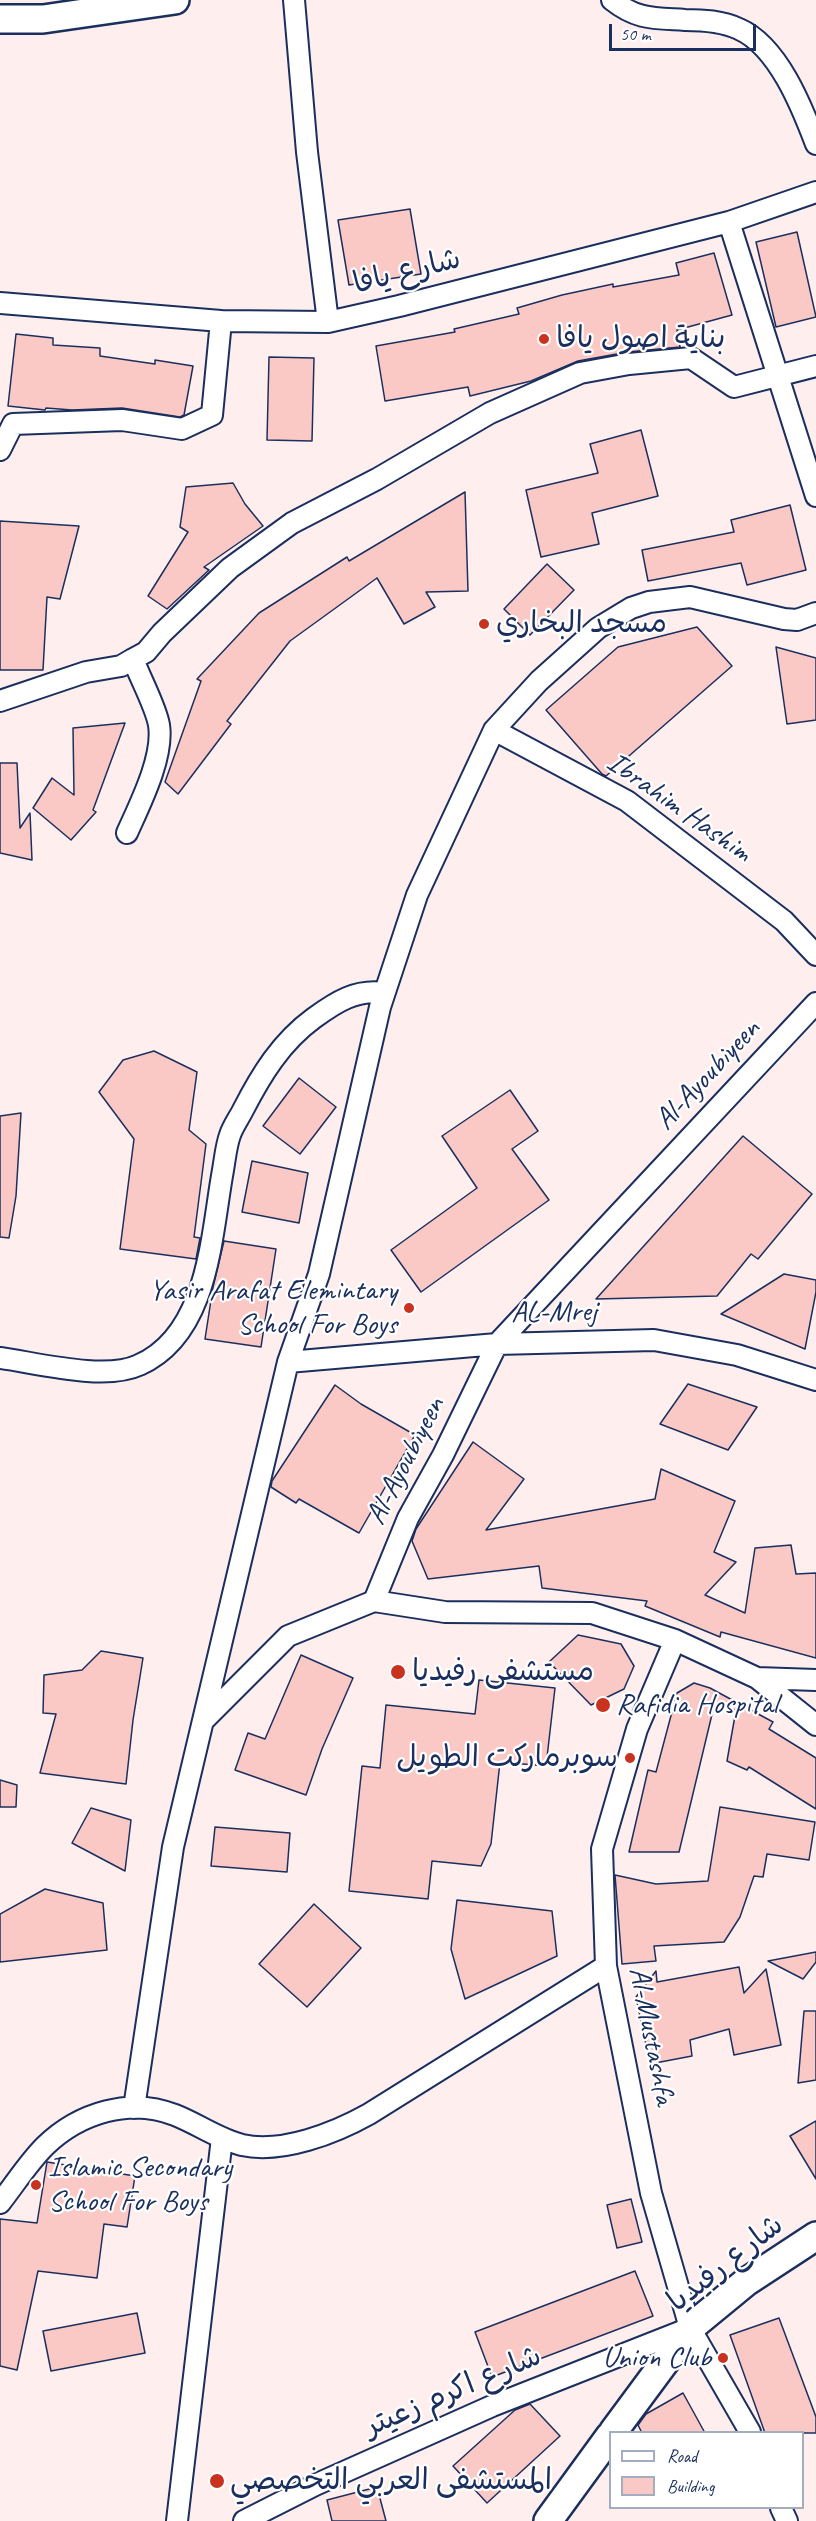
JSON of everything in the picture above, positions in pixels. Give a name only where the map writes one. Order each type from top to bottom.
[{"type":"main road","points":[[0,19],[43,20],[175,0]]},
{"type":"main road","name":"شارع رفيديا","points":[[614,2431],[690,2328],[746,2282],[816,2236]]},
{"type":"main road","name":"شارع رفيديا","points":[[548,2521],[609,2438]]},
{"type":"street","points":[[294,0],[307,152],[327,322]]},
{"type":"street","points":[[612,0],[627,12],[656,19],[715,21],[740,29],[770,53],[790,83],[816,144]]},
{"type":"street","name":"شارع يافا","points":[[0,303],[221,321],[327,322],[399,306],[729,222],[816,192]]},
{"type":"street","points":[[729,222],[816,496]]},
{"type":"street","points":[[0,450],[13,424],[122,420],[182,429],[212,415],[221,321]]},
{"type":"street","points":[[0,701],[86,672],[121,666],[146,652],[162,633],[230,568],[292,523],[376,479],[490,413],[580,373],[691,358],[734,387],[816,366]]},
{"type":"street","points":[[135,2108],[173,1847],[288,1362],[298,1328],[319,1274],[384,993],[417,895],[494,730],[539,681],[598,628],[631,608],[668,598],[690,597],[784,619],[797,620],[815,615]]},
{"type":"street","points":[[127,833],[146,790],[158,748],[159,725],[133,659]]},
{"type":"street","name":"Ibrahim Hashim","points":[[494,730],[627,801],[784,921],[816,955]]},
{"type":"street","points":[[0,1358],[94,1371],[119,1372],[140,1365],[173,1340],[187,1323],[205,1272],[230,1134],[276,1053],[304,1025],[331,1006],[354,994],[369,991],[384,993]]},
{"type":"street","name":"Al-Ayoubiyeen","points":[[374,1601],[408,1518],[443,1455],[497,1344],[816,1003]]},
{"type":"street","name":"AL-Mrej","points":[[288,1362],[497,1344],[654,1340],[737,1355],[816,1380]]},
{"type":"street","points":[[203,1721],[288,1636],[374,1601],[445,1612],[592,1613],[675,1640],[757,1678],[816,1725]]},
{"type":"street","name":"Al-Mustashfa","points":[[675,1640],[637,1729],[602,1849],[606,1966],[651,2193],[690,2328],[746,2421],[749,2431]]},
{"type":"street","points":[[757,1678],[816,1680]]},
{"type":"street","points":[[0,2203],[33,2160],[59,2134],[93,2115],[110,2110],[135,2108],[175,2115],[222,2138],[244,2145],[289,2143],[310,2139],[352,2123],[606,1966]]},
{"type":"street","points":[[177,2521],[222,2138]]},
{"type":"street","name":"شارع اكرم زعيتر","points":[[244,2521],[315,2485],[492,2406],[690,2328]]},
{"type":"building","points":[[410,209],[421,274],[349,285],[338,220]]},
{"type":"building","points":[[797,232],[816,317],[776,327],[756,242]]},
{"type":"building","points":[[714,253],[732,315],[677,330],[680,347],[628,352],[578,361],[531,381],[470,396],[468,387],[385,401],[376,346],[455,332],[454,329],[519,314],[517,308],[562,295],[613,284],[613,287],[679,275],[676,263]]},
{"type":"building","points":[[16,334],[53,338],[53,345],[100,348],[100,356],[155,364],[155,360],[193,366],[184,415],[180,417],[122,408],[72,410],[46,408],[45,410],[8,406]]},
{"type":"building","points":[[269,357],[314,358],[312,441],[267,440]]},
{"type":"building","points":[[641,430],[658,496],[592,513],[599,544],[541,557],[526,490],[598,473],[590,444]]},
{"type":"building","points":[[233,483],[245,504],[263,526],[204,567],[209,570],[167,609],[148,596],[188,532],[180,527],[186,487]]},
{"type":"building","points":[[465,492],[468,591],[426,592],[435,607],[404,624],[377,578],[290,641],[227,721],[231,724],[178,794],[165,782],[201,681],[197,679],[259,613],[347,557],[349,561]]},
{"type":"building","points":[[790,505],[806,570],[747,585],[741,563],[648,581],[642,550],[734,532],[731,520]]},
{"type":"building","points":[[0,521],[79,526],[60,599],[47,597],[43,670],[0,670]]},
{"type":"building","points":[[547,564],[574,590],[530,635],[504,609]]},
{"type":"building","points":[[697,627],[732,666],[606,776],[602,774],[546,710],[618,647]]},
{"type":"building","points":[[776,647],[816,658],[816,720],[787,724]]},
{"type":"building","points":[[125,723],[93,810],[96,812],[71,840],[33,808],[52,778],[74,795],[73,728]]},
{"type":"building","points":[[0,763],[17,763],[20,828],[30,813],[32,860],[0,853]]},
{"type":"building","points":[[154,1051],[197,1072],[189,1130],[206,1144],[194,1237],[200,1238],[196,1259],[120,1249],[134,1139],[99,1092],[123,1060]]},
{"type":"building","points":[[299,1078],[336,1107],[300,1154],[263,1126]]},
{"type":"building","points":[[510,1090],[538,1131],[512,1149],[549,1200],[421,1292],[391,1250],[477,1188],[442,1136]]},
{"type":"building","points":[[21,1113],[16,1196],[9,1238],[0,1237],[0,1116]]},
{"type":"building","points":[[743,1136],[812,1194],[758,1259],[751,1254],[717,1296],[596,1299]]},
{"type":"building","points":[[252,1161],[308,1173],[299,1223],[242,1212]]},
{"type":"building","points":[[224,1241],[276,1249],[261,1347],[205,1339],[213,1287]]},
{"type":"building","points":[[784,1274],[816,1280],[816,1292],[805,1349],[721,1314]]},
{"type":"building","points":[[688,1384],[757,1407],[728,1450],[660,1424]]},
{"type":"building","points":[[335,1385],[361,1404],[415,1435],[359,1533],[299,1499],[296,1503],[271,1487],[272,1481]]},
{"type":"building","points":[[473,1442],[524,1479],[486,1530],[655,1499],[661,1469],[735,1501],[714,1552],[736,1562],[705,1595],[745,1613],[755,1548],[791,1545],[796,1574],[816,1573],[816,1658],[721,1632],[720,1637],[645,1606],[647,1601],[542,1588],[539,1566],[428,1579],[412,1541],[416,1529]]},
{"type":"building","points":[[578,1635],[621,1644],[634,1666],[624,1689],[591,1705],[549,1662]]},
{"type":"building","points":[[101,1651],[143,1658],[126,1784],[40,1773],[56,1714],[43,1713],[44,1675],[82,1670]]},
{"type":"building","points":[[301,1655],[353,1678],[322,1749],[306,1795],[235,1770],[248,1733],[265,1739]]},
{"type":"building","points":[[479,1680],[555,1688],[546,1766],[500,1762],[491,1844],[481,1866],[432,1861],[428,1899],[349,1891],[362,1766],[380,1768],[386,1705],[475,1714]]},
{"type":"building","points":[[694,1683],[710,1688],[773,1722],[769,1729],[816,1758],[816,1809],[749,1767],[747,1770],[727,1761],[736,1710],[714,1706],[679,1852],[629,1852],[648,1770],[656,1772],[677,1693]]},
{"type":"building","points":[[0,1780],[17,1785],[16,1807],[0,1807]]},
{"type":"building","points":[[720,1807],[815,1822],[809,1860],[767,1854],[763,1877],[754,1876],[740,1917],[724,1942],[654,1946],[656,1961],[622,1964],[615,1875],[656,1884],[708,1881]]},
{"type":"building","points":[[91,1808],[131,1820],[125,1871],[72,1843]]},
{"type":"building","points":[[215,1827],[290,1833],[287,1872],[211,1866]]},
{"type":"building","points":[[45,1889],[103,1903],[107,1950],[0,1962],[0,1914]]},
{"type":"building","points":[[457,1900],[552,1911],[557,1956],[465,1999],[451,1949]]},
{"type":"building","points":[[314,1904],[361,1948],[307,2007],[259,1964]]},
{"type":"building","points":[[816,1952],[816,1962],[803,1979],[768,1961]]},
{"type":"building","points":[[739,1967],[744,1993],[766,1969],[781,2045],[734,2055],[729,2029],[690,2040],[692,2056],[650,2064],[636,1997],[656,1971],[657,1982]]},
{"type":"building","points":[[804,2011],[816,2011],[816,2080],[798,2083]]},
{"type":"building","points":[[816,2121],[816,2179],[790,2136]]},
{"type":"building","points":[[47,2162],[135,2176],[127,2227],[104,2224],[97,2278],[38,2271],[17,2370],[0,2366],[0,2219],[37,2223]]},
{"type":"building","points":[[631,2199],[642,2242],[617,2248],[607,2205]]},
{"type":"building","points":[[635,2271],[653,2316],[492,2377],[475,2332]]},
{"type":"building","points":[[137,2313],[145,2353],[51,2371],[43,2331]]},
{"type":"building","points":[[779,2318],[816,2417],[816,2433],[764,2431],[730,2335]]},
{"type":"building","points":[[683,2393],[704,2431],[641,2431],[638,2425],[646,2414]]},
{"type":"building","points":[[530,2404],[560,2436],[487,2503],[453,2466],[515,2410]]},
{"type":"building","points":[[377,2487],[386,2521],[332,2521],[327,2500]]},
{"type":"place","name":"بناية اصول يافا","points":[[544,339]]},
{"type":"place","name":"مسجد البخاري","points":[[484,624]]},
{"type":"place","name":"Yasir Arafat Elemintary School For Boys","points":[[409,1308]]},
{"type":"place","name":"مستشفى رفيديا","points":[[398,1672]]},
{"type":"place","name":"Rafidia Hospital","points":[[603,1705]]},
{"type":"place","name":"سوبرماركت الطويل","points":[[630,1758]]},
{"type":"place","name":"Islamic Secondary School For Boys","points":[[36,2185]]},
{"type":"place","name":"Union Club","points":[[723,2358]]},
{"type":"place","name":"المستشفى العربي التخصصي","points":[[217,2481]]}]
